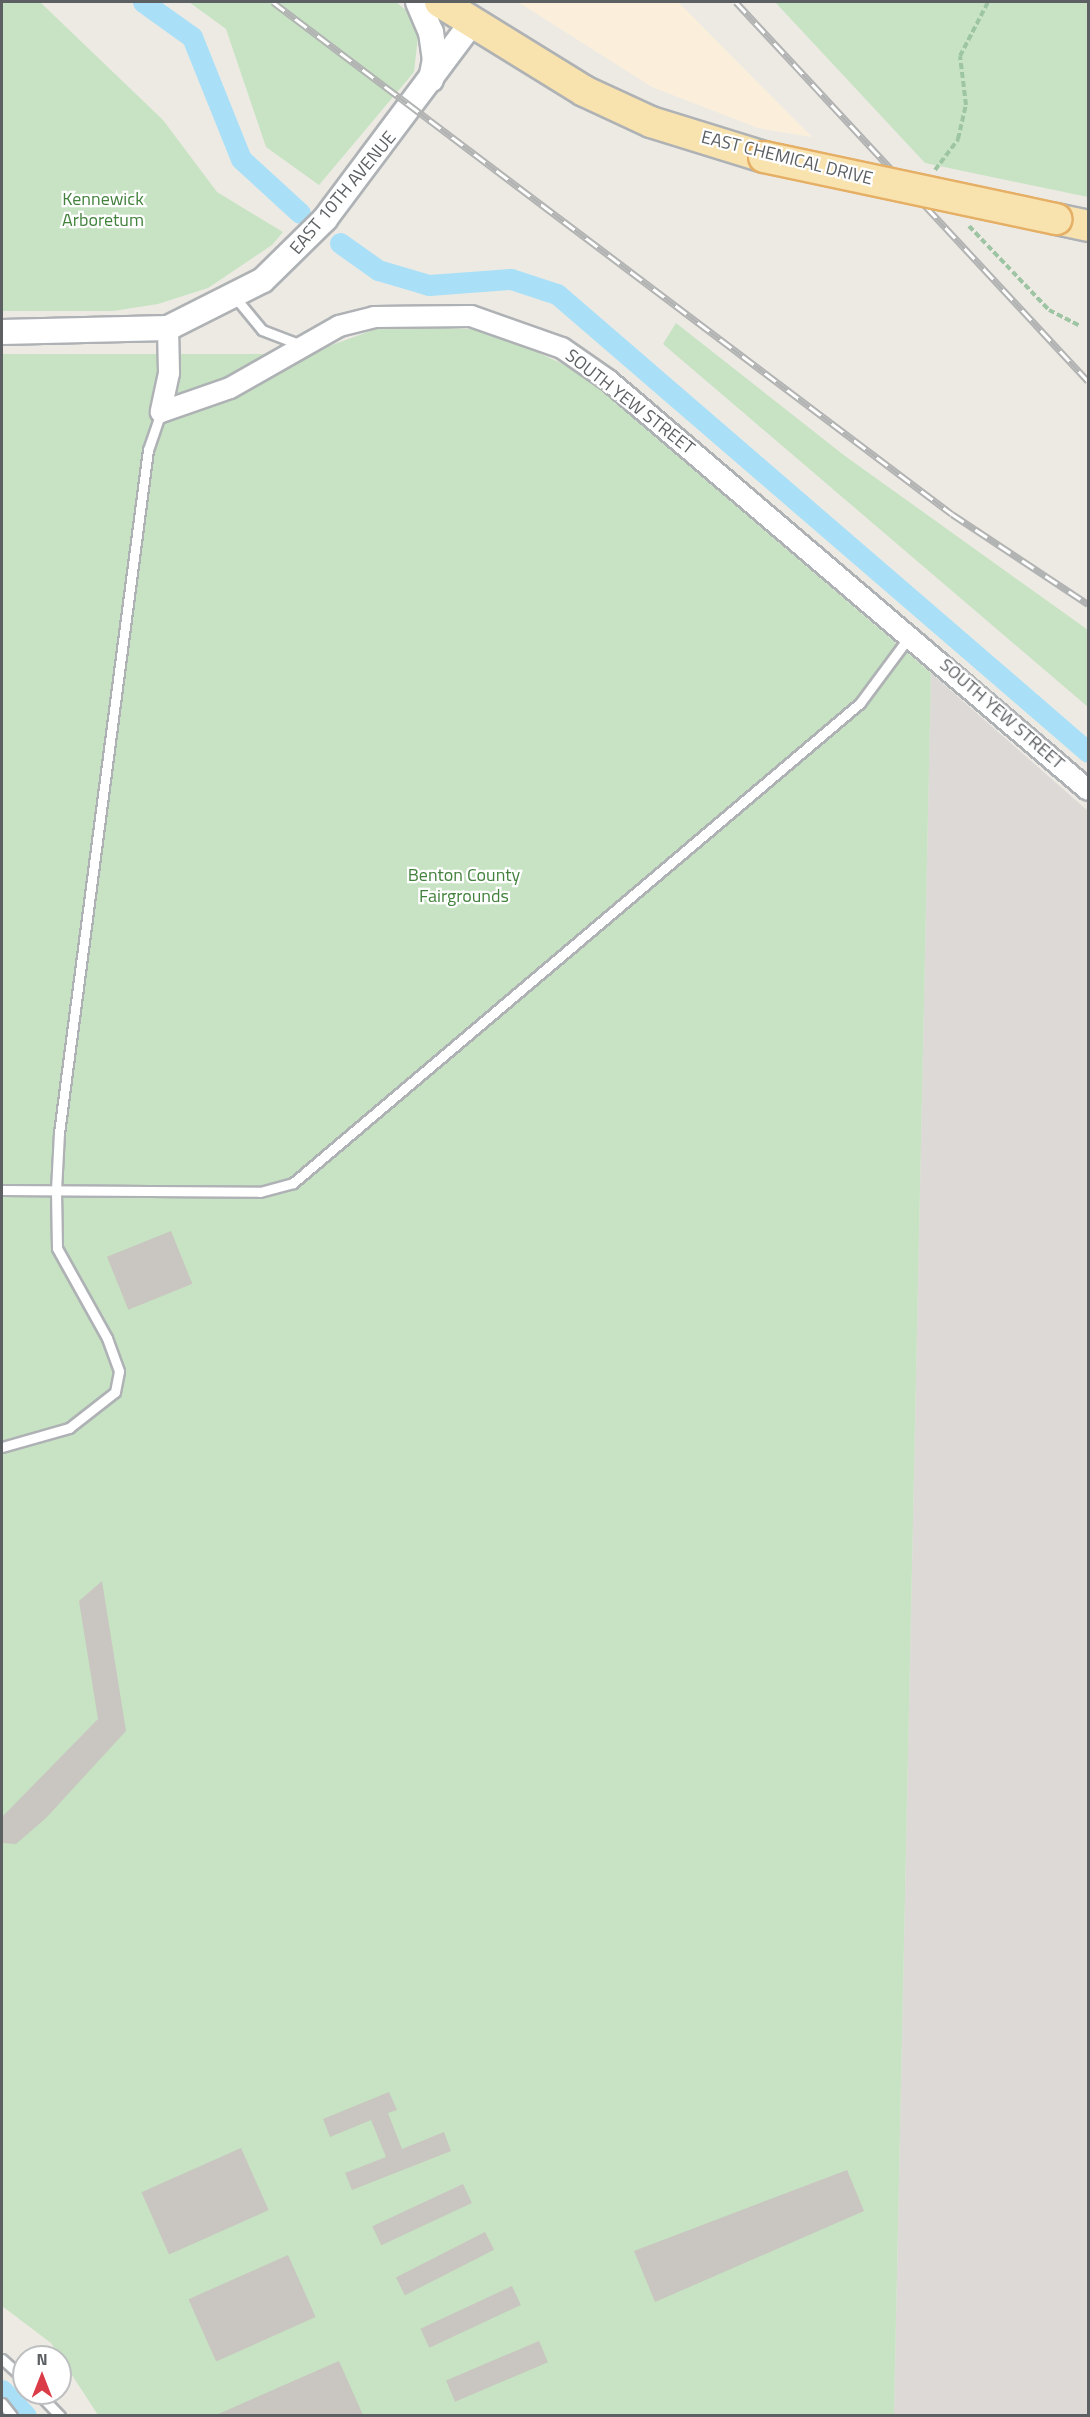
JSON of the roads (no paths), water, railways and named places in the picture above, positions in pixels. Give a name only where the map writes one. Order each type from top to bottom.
[{"type":"main road","name":"EAST CHEMICAL DRIVE","points":[[440,2],[471,24],[584,91],[651,122],[764,157],[1089,226]]},
{"type":"street","points":[[418,2],[434,50],[430,82]]},
{"type":"street","name":"EAST 10TH AVENUE","points":[[2,332],[168,328],[234,296],[296,251],[430,82],[471,24]]},
{"type":"street","name":"SOUTH YEW STREET","points":[[161,412],[230,388],[301,345],[339,326],[424,313],[471,316],[561,348],[608,380],[911,635],[1089,790]]},
{"type":"street","points":[[161,412],[169,373],[168,328]]},
{"type":"lane","points":[[234,296],[262,330],[301,345]]},
{"type":"lane","points":[[2,1447],[69,1428],[115,1392],[119,1371],[107,1338],[57,1248],[56,1190],[59,1134],[148,450],[161,412]]},
{"type":"lane","points":[[2,1190],[260,1192],[293,1183],[860,703],[911,635]]},
{"type":"lane","points":[[2,2403],[12,2415]]},
{"type":"waterway","points":[[143,2],[192,37],[241,159],[300,213]]},
{"type":"waterway","points":[[340,243],[378,270],[429,285],[511,279],[557,294],[1088,752]]},
{"type":"waterway","points":[[2,2390],[26,2416]]},
{"type":"railway","points":[[273,2],[952,514],[1088,604]]},
{"type":"railway","points":[[736,2],[1088,381]]},
{"type":"park label","name":"Kennewick Arboretum","points":[[103,210]]},
{"type":"park label","name":"Benton County Fairgrounds","points":[[464,886]]}]
